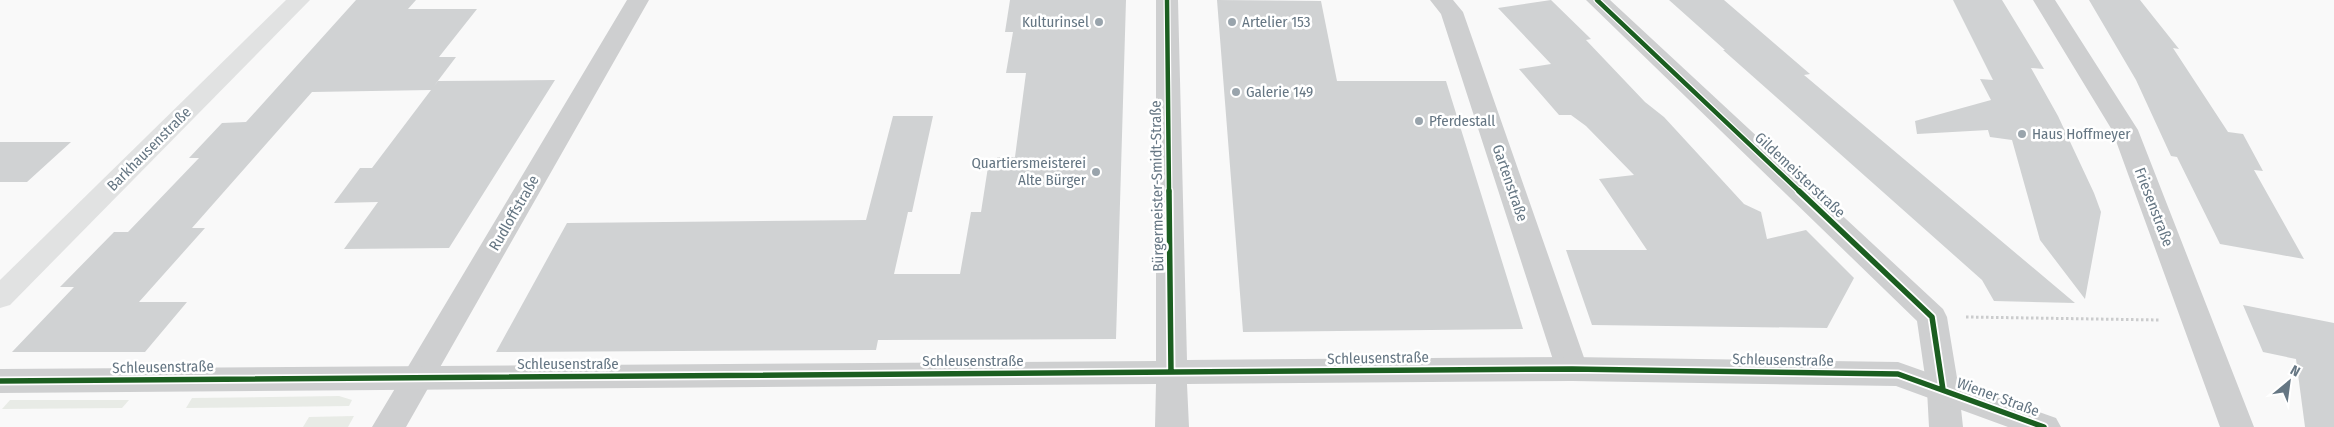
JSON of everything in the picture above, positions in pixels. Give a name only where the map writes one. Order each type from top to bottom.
[{"type":"main road","name":"Barkhausenstraße","points":[[6,286],[298,0]]},
{"type":"street","name":"Rudloffstraße","points":[[389,427],[638,0]]},
{"type":"street","name":"Bürgermeister-Smidt-Straße","points":[[1167,0],[1172,427]]},
{"type":"street","name":"Gartenstraße","points":[[1441,0],[1452,12],[1572,369]]},
{"type":"street","name":"Gildemeisterstraße","points":[[1597,0],[1932,317]]},
{"type":"street","name":"Friesenstraße","points":[[2044,0],[2125,130],[2237,427]]},
{"type":"street","points":[[1932,317],[1943,390],[1946,427]]},
{"type":"street","name":"Schleusenstraße","points":[[0,381],[1572,369],[1898,374],[1943,390]]},
{"type":"street","name":"Wiener Straße","points":[[1943,390],[2044,427]]},
{"type":"path","points":[[1932,317],[2198,320]]},
{"type":"shaded area","points":[[339,396],[352,400],[349,406],[186,408],[192,398]]},
{"type":"shaded area","points":[[10,400],[129,400],[122,408],[2,409]]},
{"type":"shaded area","points":[[354,416],[348,427],[303,427],[309,417]]},
{"type":"building","points":[[356,0],[416,0],[408,9],[477,9],[439,57],[456,57],[434,86],[438,81],[555,80],[449,248],[344,249],[378,202],[334,203],[360,168],[372,168],[431,90],[312,92],[192,228],[205,228],[139,302],[187,302],[145,352],[12,352],[74,287],[60,287],[114,232],[128,232],[199,158],[189,158],[222,123],[246,122]]},
{"type":"building","points":[[1010,0],[1126,0],[1116,339],[878,340],[876,350],[496,352],[567,223],[866,220],[893,116],[933,116],[912,212],[908,212],[894,274],[960,274],[971,212],[981,212],[988,167],[996,167],[997,157],[1015,157],[1026,73],[1006,73],[1013,32],[1005,32]]},
{"type":"building","points":[[1217,0],[1321,1],[1337,81],[1446,81],[1523,329],[1243,332]]},
{"type":"building","points":[[1551,0],[1591,39],[1586,40],[1645,102],[1664,117],[1744,204],[1761,212],[1767,239],[1806,230],[1854,278],[1827,328],[1592,325],[1566,250],[1647,250],[1599,179],[1634,175],[1586,126],[1571,115],[1559,115],[1519,69],[1551,64],[1498,8]]},
{"type":"building","points":[[1669,0],[1724,0],[1810,74],[1804,75],[2075,303],[1994,301],[1982,280]]},
{"type":"building","points":[[1953,0],[2002,0],[2044,69],[2031,68],[2058,116],[2101,212],[2085,299],[2040,240],[2012,140],[1990,137],[1988,130],[1917,134],[1915,121],[1991,100],[1980,79],[1993,80]]},
{"type":"building","points":[[2089,0],[2140,0],[2179,49],[2173,48],[2228,132],[2243,134],[2263,171],[2254,170],[2304,259],[2220,244],[2177,157],[2171,156],[2136,80]]},
{"type":"building","points":[[0,142],[71,142],[27,182],[0,182]]},
{"type":"building","points":[[2243,305],[2334,323],[2334,427],[2305,427],[2296,359],[2263,352]]},
{"type":"cycle path","points":[[1167,0],[1171,372]]},
{"type":"cycle path","points":[[1597,0],[1932,317],[1943,390]]},
{"type":"cycle path","points":[[0,381],[1572,369],[1898,374],[2044,427]]},
{"type":"place","name":"Kulturinsel","points":[[1099,22]]},
{"type":"place","name":"Artelier 153","points":[[1232,22]]},
{"type":"place","name":"Galerie 149","points":[[1236,92]]},
{"type":"place","name":"Pferdestall","points":[[1419,121]]},
{"type":"place","name":"Haus Hoffmeyer","points":[[2022,134]]},
{"type":"place","name":"Quartiersmeisterei Alte Bürger","points":[[1096,172]]}]
